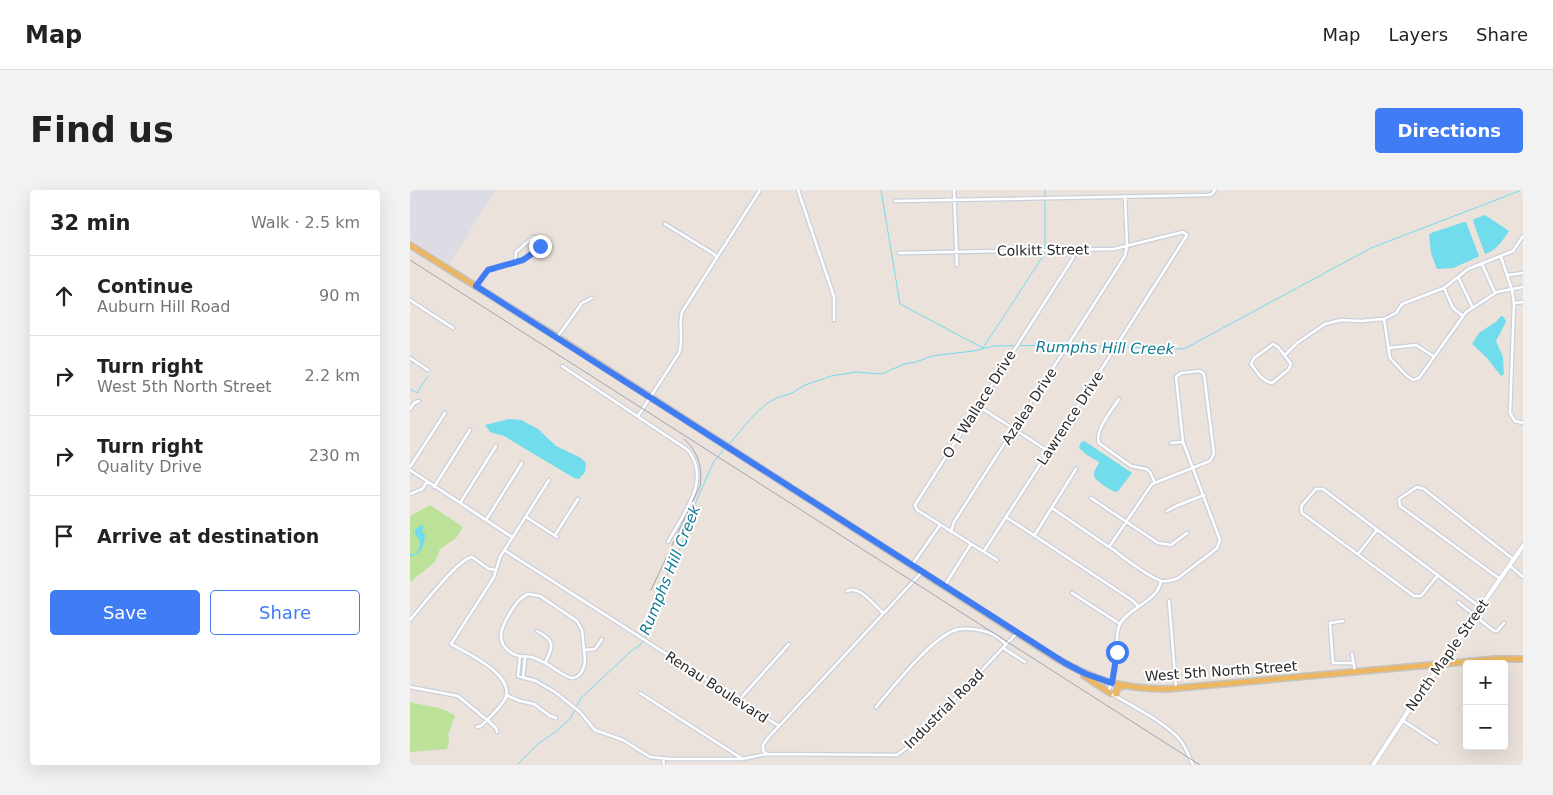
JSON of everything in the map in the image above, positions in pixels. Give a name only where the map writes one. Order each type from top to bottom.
[{"type":"main road","name":"West 5th North Street","points":[[410,245],[557,337],[1054,657],[1081,672],[1123,686],[1176,688],[1441,663],[1496,659],[1523,660]]},
{"type":"main road","points":[[1081,672],[1084,676],[1113,694],[1123,686]]},
{"type":"street","points":[[638,416],[679,353],[682,341],[680,321],[682,312],[760,190]]},
{"type":"street","points":[[798,190],[830,282],[834,297],[834,320]]},
{"type":"street","points":[[954,190],[956,265]]},
{"type":"street","points":[[895,200],[1208,195],[1212,194],[1215,190]]},
{"type":"street","name":"Azalea Drive","points":[[951,532],[954,522],[1123,259],[1127,246],[1124,196]]},
{"type":"street","points":[[665,224],[714,254],[717,258]]},
{"type":"street","name":"Colkitt Street","points":[[899,253],[1114,249],[1185,232]]},
{"type":"street","name":"Lawrence Drive","points":[[984,551],[1180,247],[1186,236],[1185,232]]},
{"type":"street","points":[[1285,355],[1297,343],[1325,324],[1341,320],[1384,319],[1396,313],[1402,304],[1444,288],[1468,270],[1513,251],[1523,236]]},
{"type":"street","points":[[476,286],[488,270],[515,263],[528,257],[540,244],[538,238],[533,237],[516,252],[515,263]]},
{"type":"street","name":"O T Wallace Drive","points":[[940,525],[916,508],[917,500],[1073,258],[1073,249]]},
{"type":"street","points":[[1501,257],[1508,275],[1514,304],[1510,414],[1515,421],[1523,423]]},
{"type":"street","points":[[1482,264],[1495,294]]},
{"type":"street","points":[[1508,275],[1523,273]]},
{"type":"street","points":[[1458,277],[1473,308]]},
{"type":"street","points":[[1444,288],[1453,308],[1464,316]]},
{"type":"street","points":[[1384,319],[1390,358],[1413,380],[1419,378],[1466,312],[1495,294],[1523,288]]},
{"type":"street","points":[[557,337],[582,303],[592,298]]},
{"type":"street","points":[[410,300],[454,328]]},
{"type":"street","points":[[1514,304],[1523,302]]},
{"type":"street","points":[[1273,344],[1285,355],[1291,364],[1288,370],[1272,384],[1266,382],[1251,364],[1254,358],[1273,344]]},
{"type":"street","points":[[1389,348],[1416,345],[1433,356]]},
{"type":"street","points":[[410,358],[428,370]]},
{"type":"street","points":[[562,366],[688,450],[694,458],[698,479],[696,489],[668,542]]},
{"type":"street","points":[[1052,508],[1109,547],[1161,581],[1178,578],[1221,544],[1220,536],[1193,468],[1183,442],[1176,377],[1181,373],[1200,371],[1204,374],[1214,454],[1210,461],[1193,468],[1155,483],[1150,486],[1109,547]]},
{"type":"street","points":[[1119,399],[1099,431],[1097,438],[1099,443],[1131,466],[1146,469],[1150,472],[1155,483]]},
{"type":"street","points":[[410,410],[414,403],[419,401]]},
{"type":"street","points":[[977,408],[983,409],[1048,452]]},
{"type":"street","points":[[444,413],[410,469],[434,487],[512,537]]},
{"type":"street","points":[[434,487],[470,430]]},
{"type":"street","points":[[1171,443],[1183,442]]},
{"type":"street","points":[[460,503],[496,446]]},
{"type":"street","points":[[486,520],[522,463]]},
{"type":"street","points":[[1035,536],[1076,469]]},
{"type":"street","points":[[477,727],[487,720],[503,701],[506,695],[506,685],[496,672],[451,644],[494,577],[499,559],[504,550],[548,480]]},
{"type":"street","points":[[410,494],[422,489],[427,482]]},
{"type":"street","points":[[1500,578],[1400,506],[1400,499],[1417,487],[1424,489],[1513,559]]},
{"type":"street","points":[[1438,576],[1423,594],[1417,597],[1302,513],[1302,505],[1316,489],[1323,488],[1480,607]]},
{"type":"street","points":[[1167,511],[1204,495]]},
{"type":"street","points":[[1091,498],[1162,545],[1171,544],[1187,533]]},
{"type":"street","points":[[526,517],[556,536],[578,499]]},
{"type":"street","points":[[1006,517],[1125,595],[1138,606]]},
{"type":"street","points":[[912,565],[940,525],[997,560]]},
{"type":"street","points":[[1358,554],[1377,529]]},
{"type":"street","points":[[944,586],[971,544]]},
{"type":"street","name":"North Maple Street","points":[[1373,765],[1441,663],[1523,546]]},
{"type":"street","name":"Renau Boulevard","points":[[504,550],[779,726]]},
{"type":"street","points":[[410,620],[450,573],[467,558],[472,557],[489,569],[496,570]]},
{"type":"street","points":[[1509,565],[1523,577]]},
{"type":"street","points":[[767,754],[764,751],[763,745],[779,726],[923,572]]},
{"type":"street","points":[[1161,581],[1155,593],[1138,606],[1120,624],[1117,635],[1117,655],[1112,683],[1109,688],[1113,694],[1176,735],[1184,746],[1193,765]]},
{"type":"street","points":[[846,591],[852,589],[859,592],[883,613]]},
{"type":"street","points":[[1072,593],[1120,624]]},
{"type":"street","points":[[528,594],[540,596],[577,621],[582,630],[585,666],[579,675],[573,678],[568,677],[546,663],[510,652],[505,648],[500,637],[501,629],[516,603],[528,594]]},
{"type":"street","points":[[1169,601],[1176,688]]},
{"type":"street","points":[[1458,602],[1494,632],[1504,623]]},
{"type":"street","points":[[1343,621],[1330,623],[1333,663],[1352,663]]},
{"type":"street","points":[[876,707],[924,653],[938,640],[954,630],[985,631],[997,636],[1006,644]]},
{"type":"street","points":[[537,631],[547,636],[552,643],[546,663]]},
{"type":"street","name":"Industrial Road","points":[[522,678],[536,681],[555,692],[580,712],[595,730],[623,740],[650,757],[711,760],[742,759],[767,754],[897,755],[912,744],[1017,633]]},
{"type":"street","points":[[584,650],[595,649],[602,639]]},
{"type":"street","points":[[738,700],[789,644]]},
{"type":"street","points":[[1004,648],[1025,662]]},
{"type":"street","points":[[1352,654],[1355,672]]},
{"type":"street","points":[[520,656],[518,674],[522,678]]},
{"type":"street","points":[[522,678],[525,657]]},
{"type":"street","points":[[410,687],[458,696],[496,728],[497,732]]},
{"type":"street","points":[[640,693],[742,759]]},
{"type":"street","points":[[506,695],[534,704],[550,716],[556,718]]},
{"type":"street","points":[[1402,720],[1437,743]]},
{"type":"street","points":[[663,759],[664,765]]},
{"type":"street","points":[[711,760],[712,765]]},
{"type":"shaded area","points":[[410,190],[496,190],[449,264],[410,239]]},
{"type":"green space","points":[[430,505],[463,527],[456,538],[440,549],[435,562],[410,582],[410,516]]},
{"type":"green space","points":[[410,702],[439,708],[455,716],[448,735],[447,749],[410,752]]},
{"type":"water","points":[[1485,215],[1509,231],[1496,248],[1485,254],[1473,221]]},
{"type":"water","points":[[1466,222],[1479,256],[1453,268],[1437,269],[1431,253],[1429,235]]},
{"type":"water","points":[[1501,316],[1504,317],[1506,322],[1496,341],[1503,357],[1504,374],[1501,376],[1487,358],[1472,344],[1479,333],[1497,321]]},
{"type":"water","points":[[509,419],[521,420],[538,429],[556,446],[581,458],[586,463],[585,472],[579,479],[574,478],[504,436],[490,432],[485,425]]},
{"type":"water","points":[[1084,441],[1132,473],[1118,491],[1110,489],[1096,479],[1094,472],[1099,462],[1079,448],[1081,442]]},
{"type":"water","points":[[422,525],[424,526],[422,532],[425,534],[423,545],[420,552],[417,554],[410,556],[410,554],[415,554],[420,547],[420,542],[414,530]]},
{"type":"waterway","points":[[881,190],[900,304],[983,348]]},
{"type":"waterway","points":[[983,348],[1045,253],[1045,190]]},
{"type":"waterway","name":"Rumphs Hill Creek","points":[[780,397],[792,393],[805,385],[831,376],[856,372],[882,374],[904,364],[932,356],[973,351],[994,346],[1063,345],[1184,349],[1371,248],[1522,190]]},
{"type":"waterway","points":[[410,389],[417,393],[428,376]]},
{"type":"waterway","name":"Rumphs Hill Creek","points":[[729,444],[758,411],[779,397]]},
{"type":"waterway","name":"Rumphs Hill Creek","points":[[517,765],[539,743],[570,719],[581,698],[640,645],[644,639],[650,628],[657,601],[670,568],[680,549],[696,502],[713,463],[725,448]]},
{"type":"railway","points":[[410,260],[1200,765]]},
{"type":"railway","points":[[651,590],[700,486],[701,473],[696,454],[684,439]]},
{"type":"route","points":[[540,246],[523,260],[488,270],[476,286],[1054,657],[1086,674],[1112,683],[1117,652]]}]
